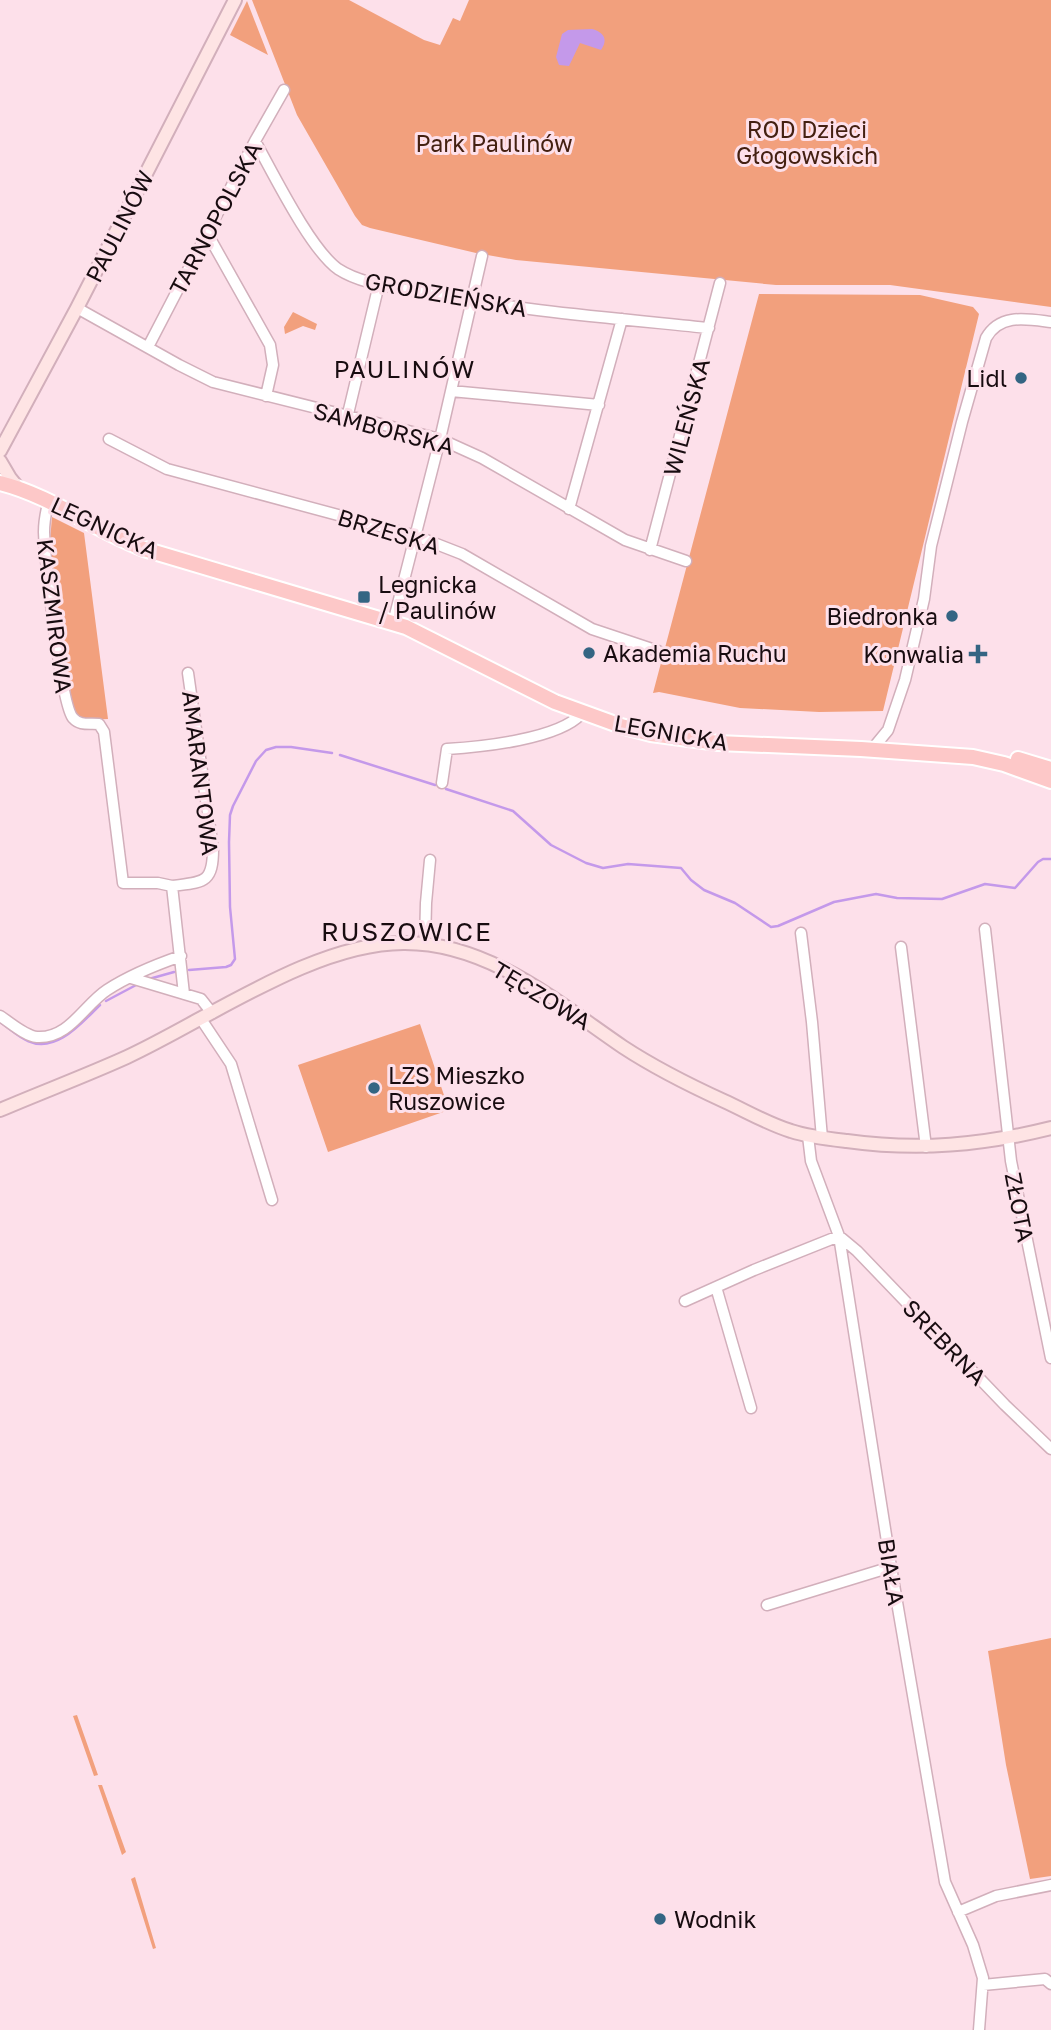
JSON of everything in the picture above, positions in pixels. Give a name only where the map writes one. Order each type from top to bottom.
[{"type":"main road","name":"LEGNICKA","points":[[0,483],[48,500],[132,544],[172,558],[440,632],[493,669],[555,702],[581,713],[651,734],[685,739],[867,748],[984,759],[1051,781]]},
{"type":"main road","name":"LEGNICKA","points":[[867,748],[896,744],[978,749],[1051,769]]},
{"type":"street","name":"PAULINÓW","points":[[0,461],[0,450],[77,308],[235,0]]},
{"type":"street","name":"TARNOPOLSKA","points":[[148,347],[284,90]]},
{"type":"street","name":"GRODZIEŃSKA","points":[[255,141],[318,249],[338,269],[351,276],[471,302],[709,328]]},
{"type":"street","points":[[207,233],[271,345],[273,365],[266,397]]},
{"type":"street","points":[[395,618],[482,256]]},
{"type":"street","name":"WILEŃSKA","points":[[650,550],[720,283]]},
{"type":"street","points":[[347,418],[379,284]]},
{"type":"street","name":"SAMBORSKA","points":[[77,308],[206,379],[347,418],[440,439],[482,458],[625,540],[686,561]]},
{"type":"street","points":[[569,509],[621,319]]},
{"type":"street","points":[[867,748],[888,730],[908,665],[924,599],[931,546],[986,338],[994,326],[1007,320],[1051,322]]},
{"type":"street","points":[[451,391],[599,405]]},
{"type":"street","name":"BRZESKA","points":[[109,439],[167,470],[416,536],[462,554],[592,629],[658,651]]},
{"type":"street","points":[[0,461],[19,489]]},
{"type":"street","name":"KASZMIROWA","points":[[48,500],[44,532],[59,668],[67,708],[75,720],[99,724],[104,732],[123,883],[158,883],[172,886]]},
{"type":"street","name":"AMARANTOWA","points":[[172,886],[204,881],[213,864],[188,673]]},
{"type":"street","points":[[442,783],[447,749],[476,747],[524,738],[567,726],[581,713]]},
{"type":"street","points":[[888,730],[896,744],[910,753]]},
{"type":"street","points":[[425,944],[430,860]]},
{"type":"street","points":[[172,886],[184,994]]},
{"type":"street","name":"ZŁOTA","points":[[985,929],[1011,1161],[1051,1358]]},
{"type":"street","points":[[801,933],[822,1138]]},
{"type":"street","name":"TĘCZOWA","points":[[0,1110],[127,1057],[274,980],[339,954],[387,944],[425,944],[463,953],[500,968],[555,999],[652,1065],[774,1124],[808,1136],[874,1145],[958,1146],[1051,1128]]},
{"type":"street","points":[[901,947],[926,1147]]},
{"type":"street","points":[[0,1016],[33,1037],[53,1035],[74,1022],[102,994],[139,972],[181,956]]},
{"type":"street","points":[[131,978],[201,999],[206,1016],[231,1064],[272,1200]]},
{"type":"street","name":"BIAŁA","points":[[808,1136],[811,1161],[839,1236],[891,1567],[945,1882],[978,1960],[983,1985],[979,2030]]},
{"type":"street","points":[[685,1301],[839,1236]]},
{"type":"street","name":"SREBRNA","points":[[839,1236],[857,1251],[1004,1405],[1051,1449]]},
{"type":"street","points":[[716,1287],[751,1408]]},
{"type":"street","points":[[767,1605],[891,1567]]},
{"type":"street","points":[[958,1912],[996,1896],[1051,1885]]},
{"type":"street","points":[[983,1985],[1045,1979],[1051,1984]]},
{"type":"green space","name":"ROD Dzieci Głogowskich","points":[[252,0],[349,0],[424,40],[440,45],[453,18],[460,21],[469,0],[1051,0],[1051,307],[890,285],[776,285],[516,260],[362,225],[297,115]]},
{"type":"green space","points":[[247,1],[268,55],[230,35]]},
{"type":"green space","points":[[759,294],[920,295],[973,307],[979,314],[883,711],[819,712],[740,708],[653,693]]},
{"type":"green space","points":[[293,312],[317,324],[315,330],[303,326],[285,334],[284,327]]},
{"type":"green space","points":[[52,517],[84,533],[108,719],[84,720],[74,713],[58,618],[50,541]]},
{"type":"green space","name":"LZS Mieszko Ruszowice","points":[[420,1024],[449,1110],[328,1152],[298,1065]]},
{"type":"green space","points":[[1051,1638],[1051,1876],[1030,1879],[1006,1765],[988,1651]]},
{"type":"green space","points":[[77,1715],[98,1775],[94,1776],[73,1716]]},
{"type":"green space","points":[[98,1785],[102,1785],[126,1852],[122,1855]]},
{"type":"green space","points":[[135,1877],[156,1948],[153,1949],[131,1879]]},
{"type":"shaded area","points":[[592,29],[604,36],[605,42],[601,50],[580,43],[569,66],[559,65],[556,57],[562,34],[568,30]]},
{"type":"waterway","points":[[189,970],[226,967],[235,959],[230,907],[230,815],[256,761],[266,750],[276,747],[332,753]]},
{"type":"waterway","points":[[340,755],[435,785]]},
{"type":"waterway","points":[[446,789],[513,811],[551,845],[586,863],[603,868],[628,864],[681,868],[704,890],[735,903],[771,927],[834,902],[876,894],[897,898],[942,899],[985,884],[1015,888],[1038,862],[1051,859]]},
{"type":"waterway","points":[[149,979],[174,972]]},
{"type":"waterway","points":[[106,1001],[138,984]]},
{"type":"waterway","points":[[0,1022],[28,1041],[49,1043],[68,1034],[100,1005]]},
{"type":"place","name":"Lidl","points":[[1021,378]]},
{"type":"place","name":"Legnicka / Paulinów","points":[[364,597]]},
{"type":"place","name":"Biedronka","points":[[952,616]]},
{"type":"place","name":"Akademia Ruchu","points":[[589,653]]},
{"type":"place","name":"Konwalia","points":[[978,654]]},
{"type":"place","name":"LZS Mieszko Ruszowice","points":[[374,1088]]},
{"type":"place","name":"Wodnik","points":[[660,1919]]},
{"type":"district","name":"PAULINÓW","points":[[405,368]]},
{"type":"district","name":"RUSZOWICE","points":[[407,931]]},
{"type":"park label","name":"Park Paulinów","points":[[494,143]]}]
